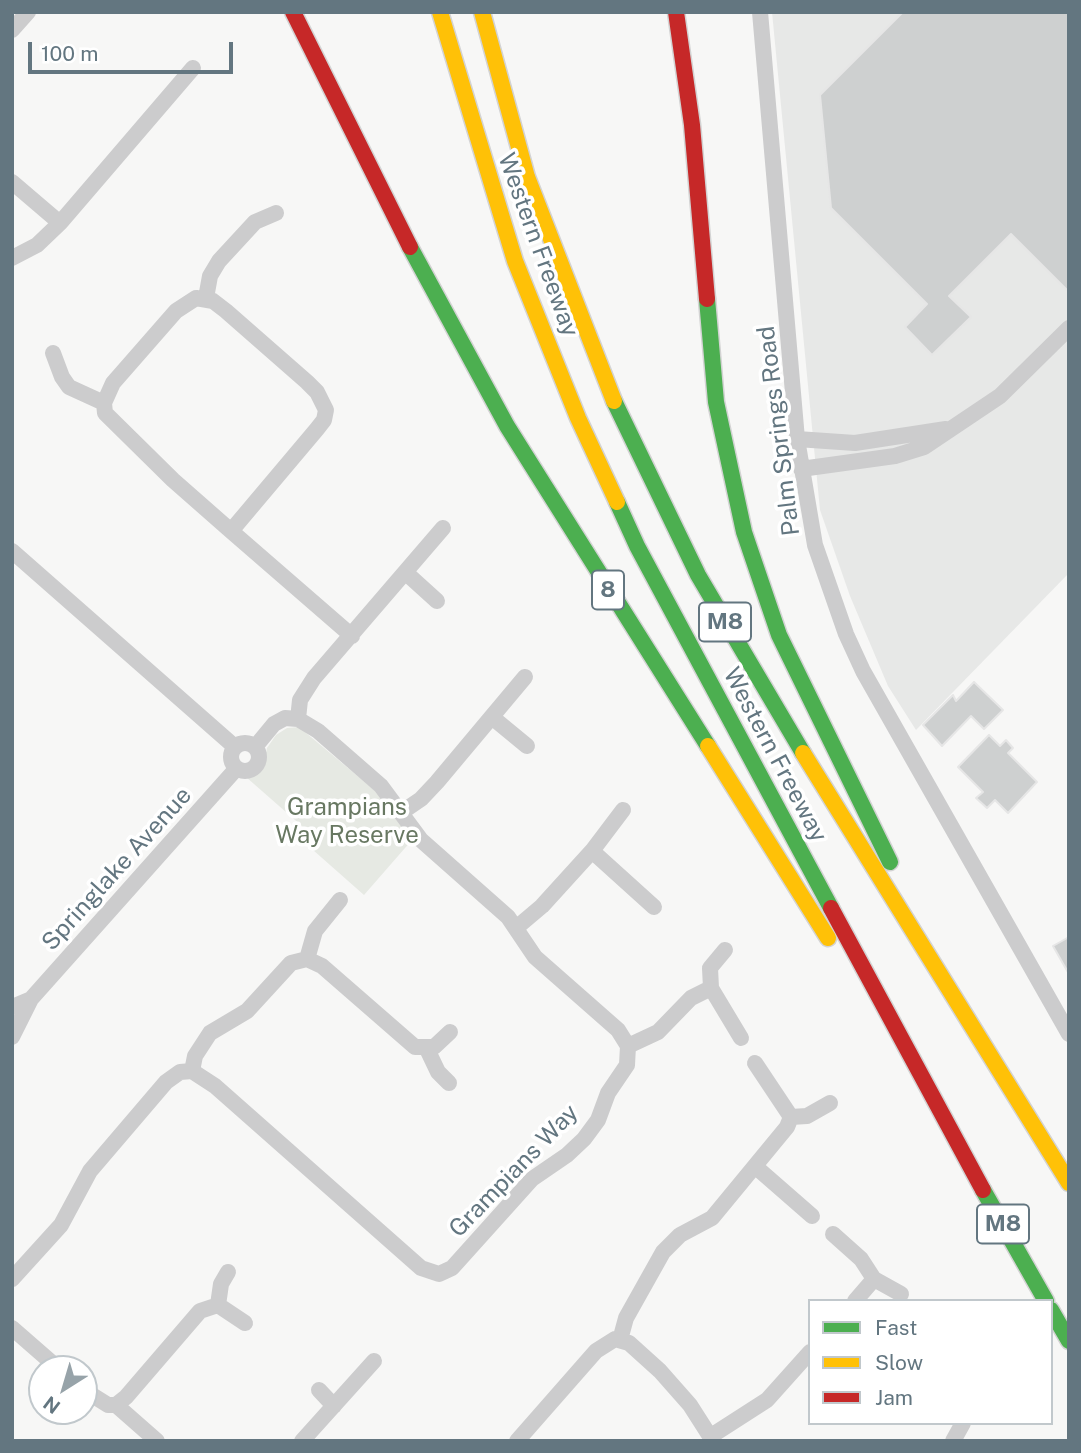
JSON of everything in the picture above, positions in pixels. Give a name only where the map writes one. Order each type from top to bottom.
[{"type":"highway","name":"8","points":[[293,12],[441,309],[507,426],[960,1148]]},
{"type":"highway","name":"Western Freeway","points":[[440,12],[515,261],[605,476],[643,557],[960,1148],[1045,1299]]},
{"type":"highway","name":"Western Freeway","points":[[482,12],[527,177],[609,390],[698,575],[760,683],[1069,1183]]},
{"type":"highway","points":[[676,12],[692,125],[716,402],[731,479],[760,584],[806,693],[919,920],[1069,1177]]},
{"type":"highway","points":[[1053,1313],[1069,1341]]},
{"type":"street","points":[[12,30],[28,12]]},
{"type":"street","name":"Palm Springs Road","points":[[760,12],[797,439],[816,545],[842,624],[863,671],[1069,1034]]},
{"type":"street","points":[[12,258],[37,245],[60,223],[193,68]]},
{"type":"street","points":[[12,182],[60,223]]},
{"type":"street","points":[[206,299],[211,276],[219,261],[255,222],[276,213]]},
{"type":"street","points":[[231,531],[317,429],[324,420],[326,410],[323,401],[307,382],[226,311],[206,299],[190,300],[176,311],[113,383],[104,403],[104,413],[231,531],[352,636]]},
{"type":"street","points":[[801,470],[895,456],[924,447],[1000,397],[1069,328]]},
{"type":"street","points":[[53,354],[69,387],[104,403]]},
{"type":"street","points":[[797,439],[855,443],[956,428]]},
{"type":"street","points":[[298,719],[305,690],[443,528]]},
{"type":"street","points":[[12,551],[235,747]]},
{"type":"street","points":[[405,572],[438,601]]},
{"type":"street","points":[[402,811],[421,799],[493,718],[525,677]]},
{"type":"street","points":[[255,747],[274,724],[285,718],[298,719],[318,731],[382,786],[421,840],[496,904],[535,957],[618,1030],[628,1046],[657,1032],[691,998],[711,988]]},
{"type":"street","points":[[493,718],[527,746]]},
{"type":"street","points":[[245,743],[255,747],[260,759],[257,767],[249,772],[236,769],[231,761],[235,747],[245,743]]},
{"type":"street","name":"Springlake Avenue","points":[[12,1037],[31,999],[236,769]]},
{"type":"street","points":[[516,928],[542,906],[592,851],[623,810]]},
{"type":"street","points":[[592,851],[654,907]]},
{"type":"street","points":[[306,959],[314,931],[340,900]]},
{"type":"street","points":[[726,950],[710,968],[711,988],[741,1038]]},
{"type":"street","points":[[12,1279],[61,1225],[90,1171],[166,1082],[180,1072],[192,1071],[195,1056],[210,1033],[247,1011],[291,963],[306,959],[322,966],[410,1044],[428,1049],[440,1043],[450,1032]]},
{"type":"street","name":"Springlake Avenue","points":[[12,1007],[31,999]]},
{"type":"street","name":"Grampians Way","points":[[192,1071],[215,1086],[421,1268],[439,1274],[452,1268],[532,1179],[566,1155],[593,1129],[608,1093],[627,1065],[628,1046]]},
{"type":"street","points":[[428,1049],[438,1072],[449,1083]]},
{"type":"street","points":[[755,1063],[791,1117]]},
{"type":"street","points":[[791,1117],[807,1116],[830,1103]]},
{"type":"street","points":[[620,1340],[626,1318],[663,1252],[680,1235],[712,1218],[779,1140],[791,1117]]},
{"type":"street","points":[[757,1168],[812,1216]]},
{"type":"street","points":[[833,1234],[861,1259],[874,1279],[901,1294]]},
{"type":"street","points":[[218,1305],[221,1284],[228,1272]]},
{"type":"street","points":[[857,1299],[874,1279]]},
{"type":"street","points":[[218,1305],[245,1324]]},
{"type":"street","points":[[116,1405],[200,1311],[218,1305]]},
{"type":"street","points":[[12,1328],[44,1355]]},
{"type":"street","points":[[517,1441],[608,1341],[620,1340],[637,1349],[675,1387],[712,1438],[767,1400],[808,1354]]},
{"type":"street","points":[[302,1441],[374,1361]]},
{"type":"street","points":[[319,1390],[334,1406]]},
{"type":"street","points":[[98,1399],[108,1405],[116,1405],[157,1441]]},
{"type":"street","points":[[953,1441],[962,1425]]},
{"type":"shaded area","points":[[772,12],[1069,12],[1069,573],[916,730],[888,686],[850,596],[820,510]]},
{"type":"green space","name":"Grampians Way Reserve","points":[[299,727],[385,799],[412,840],[364,895],[296,835],[303,827],[246,777],[263,767],[267,748],[276,735],[287,728]]},
{"type":"building","points":[[903,12],[1069,12],[1069,292],[1011,234],[949,296],[971,317],[932,355],[905,327],[927,304],[831,208],[820,95]]},
{"type":"building","points":[[974,682],[1003,710],[984,729],[971,716],[942,746],[923,725],[953,695],[956,701]]},
{"type":"building","points":[[989,735],[1000,746],[1006,740],[1013,748],[1008,753],[1037,782],[1008,813],[995,800],[987,808],[976,798],[983,792],[958,767]]},
{"type":"building","points":[[1069,937],[1069,974],[1053,946]]},
{"type":"traffic: fast","points":[[410,247],[507,426],[708,746]]},
{"type":"traffic: fast","points":[[707,299],[716,402],[744,532],[779,635],[890,862]]},
{"type":"traffic: fast","points":[[614,401],[698,575],[803,753]]},
{"type":"traffic: fast","points":[[617,502],[637,546],[831,908]]},
{"type":"traffic: fast","points":[[983,1190],[1045,1299]]},
{"type":"traffic: fast","points":[[1053,1313],[1069,1341]]},
{"type":"traffic: slow","points":[[440,12],[515,261],[578,418],[617,502]]},
{"type":"traffic: slow","points":[[482,12],[527,177],[614,401]]},
{"type":"traffic: slow","points":[[708,746],[828,938]]},
{"type":"traffic: slow","points":[[803,753],[1069,1183]]},
{"type":"traffic: jam","points":[[293,12],[410,247]]},
{"type":"traffic: jam","points":[[676,12],[692,125],[707,299]]},
{"type":"traffic: jam","points":[[831,908],[983,1190]]}]
